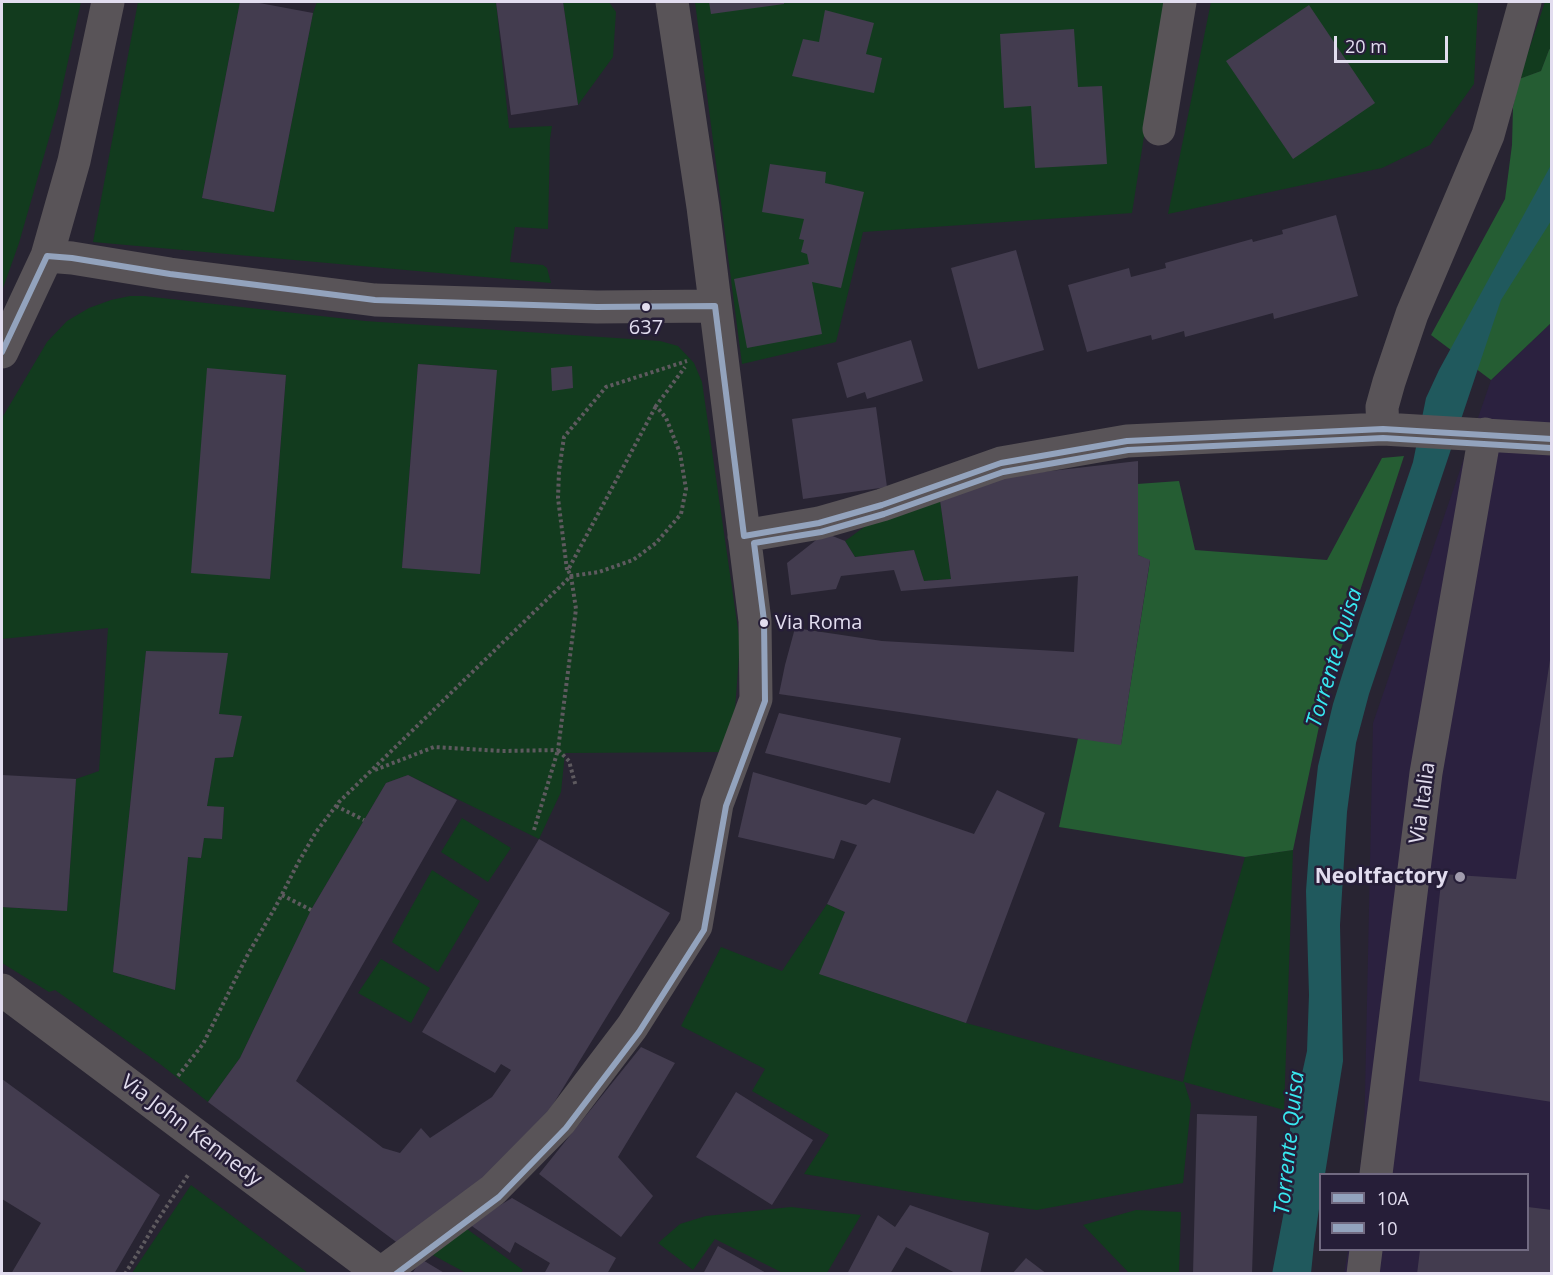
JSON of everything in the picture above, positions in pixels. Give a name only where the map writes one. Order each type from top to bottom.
[{"type":"street","points":[[2,352],[46,256],[74,161],[108,2]]},
{"type":"street","points":[[380,1273],[493,1190],[560,1122],[632,1027],[696,926],[717,804],[756,699],[755,621],[703,207],[672,2]]},
{"type":"street","points":[[1159,129],[1180,2]]},
{"type":"street","points":[[1383,429],[1382,407],[1389,382],[1412,314],[1488,135],[1525,2]]},
{"type":"street","points":[[46,256],[375,300],[597,307],[715,306]]},
{"type":"street","points":[[744,536],[819,523],[871,508],[1001,463],[1127,441],[1383,429],[1551,439]]},
{"type":"street","name":"Via Italia","points":[[1376,1173],[1426,773],[1485,434]]},
{"type":"street","name":"Via John Kennedy","points":[[2,990],[380,1273]]},
{"type":"street","points":[[1363,1274],[1366,1251]]},
{"type":"path","points":[[534,830],[558,750],[576,609],[571,576],[567,570],[558,498],[564,437],[606,387],[691,360],[656,406],[567,570]]},
{"type":"path","points":[[178,1077],[203,1044],[248,954],[316,832],[339,802],[571,576],[599,572],[633,560],[656,543],[681,514],[686,489],[680,453],[666,418],[656,406]]},
{"type":"path","points":[[372,771],[434,747],[502,751],[558,750],[569,760],[576,787]]},
{"type":"path","points":[[336,807],[364,820]]},
{"type":"path","points":[[282,895],[311,910]]},
{"type":"path","points":[[125,1274],[159,1218],[209,1145]]},
{"type":"shaded area","points":[[2,2],[81,2],[58,107],[19,243],[2,291]]},
{"type":"shaded area","points":[[138,2],[240,2],[202,198],[274,212],[317,2],[496,2],[509,128],[552,126],[548,229],[515,227],[510,262],[543,265],[547,268],[551,283],[93,242]]},
{"type":"shaded area","points":[[563,2],[609,2],[616,12],[613,57],[578,105]]},
{"type":"shaded area","points":[[695,2],[1165,2],[1132,213],[863,232],[836,342],[742,364]]},
{"type":"shaded area","points":[[1211,2],[1478,2],[1474,84],[1430,145],[1382,168],[1168,214]]},
{"type":"shaded area","points":[[1545,2],[1551,2],[1551,47],[1541,71],[1519,79]]},
{"type":"shaded area","points":[[144,296],[365,321],[660,341],[678,346],[694,363],[702,382],[740,643],[735,709],[721,752],[565,753],[561,792],[539,839],[408,775],[386,783],[311,910],[240,1058],[208,1102],[160,1064],[55,990],[49,992],[2,963],[2,907],[67,911],[76,779],[99,771],[108,628],[2,639],[2,418],[47,342],[67,321],[89,308],[111,300]],"holes":[[[418,364],[496,370],[480,574],[402,567]],[[207,369],[286,375],[270,579]],[[146,651],[219,714],[241,717],[233,757],[215,758],[207,806],[224,808],[222,839],[204,838],[201,858],[188,857],[175,990],[113,972]]]},
{"type":"shaded area","points":[[1551,323],[1551,1273],[1344,1274],[1348,1251],[1529,1251],[1529,1173],[1359,1173],[1364,1141],[1373,723],[1491,380]]},
{"type":"shaded area","points":[[940,500],[951,579],[924,581],[914,550],[855,557],[845,541],[878,517]]},
{"type":"shaded area","points":[[462,818],[511,848],[488,882],[441,852]]},
{"type":"shaded area","points":[[1293,850],[1284,1110],[1184,1082],[1191,1104],[1183,1183],[1037,1210],[959,1200],[804,1174],[829,1135],[752,1091],[765,1069],[681,1026],[721,947],[782,971],[827,904],[845,912],[820,974],[966,1023],[1183,1082],[1193,1038],[1245,857]]},
{"type":"shaded area","points":[[432,870],[480,901],[438,972],[392,942]]},
{"type":"shaded area","points":[[381,959],[430,988],[411,1023],[358,993]]},
{"type":"shaded area","points":[[191,1185],[308,1273],[132,1273]]},
{"type":"shaded area","points":[[791,1207],[861,1215],[827,1273],[783,1273],[715,1239],[693,1270],[658,1243],[680,1224],[706,1216]]},
{"type":"shaded area","points":[[1136,1210],[1181,1212],[1179,1273],[1129,1273],[1083,1225]]},
{"type":"shaded area","points":[[467,1229],[523,1270],[521,1273],[466,1273],[431,1254]]},
{"type":"green space","points":[[1551,47],[1551,323],[1491,380],[1431,335],[1505,199],[1512,145],[1513,107],[1519,79],[1541,71]]},
{"type":"green space","points":[[1404,456],[1325,698],[1293,850],[1245,857],[1059,827],[1078,738],[1121,744],[1150,561],[1138,555],[1137,484],[1179,481],[1195,550],[1327,560],[1382,458]]},
{"type":"water","name":"Torrente Quisa","points":[[1551,165],[1551,221],[1501,300],[1369,694],[1356,743],[1347,812],[1340,925],[1343,1061],[1325,1173],[1319,1173],[1319,1209],[1311,1273],[1272,1274],[1289,1185],[1290,1128],[1307,1051],[1309,995],[1306,891],[1318,766],[1333,704],[1413,462],[1426,398]]},
{"type":"building","points":[[240,2],[254,2],[313,13],[274,212],[202,198]]},
{"type":"building","points":[[496,2],[563,2],[578,105],[511,115]]},
{"type":"building","points":[[709,2],[784,2],[784,4],[711,14]]},
{"type":"building","points":[[1309,5],[1375,103],[1293,159],[1226,61]]},
{"type":"building","points":[[825,10],[874,23],[866,54],[882,58],[874,93],[792,76],[803,39],[819,42]]},
{"type":"building","points":[[1074,29],[1078,87],[1102,86],[1107,164],[1035,168],[1031,106],[1004,108],[1000,34]]},
{"type":"building","points":[[770,164],[826,172],[825,183],[864,192],[841,288],[812,282],[822,334],[747,348],[734,279],[809,264],[807,254],[801,252],[804,240],[799,239],[804,219],[762,212]]},
{"type":"building","points":[[1336,215],[1358,296],[1274,319],[1273,313],[1185,337],[1184,331],[1152,340],[1151,335],[1087,352],[1068,285],[1129,268],[1131,277],[1166,268],[1165,263],[1252,239],[1253,242],[1283,234],[1282,230]]},
{"type":"building","points":[[1016,250],[1044,350],[978,369],[951,268]]},
{"type":"building","points":[[911,340],[923,381],[867,399],[865,392],[847,398],[837,363]]},
{"type":"building","points":[[418,364],[497,370],[480,574],[402,568]]},
{"type":"building","points":[[572,366],[573,388],[552,391],[551,368]]},
{"type":"building","points":[[207,368],[286,375],[270,579],[191,573]]},
{"type":"building","points":[[876,407],[887,487],[803,499],[792,419]]},
{"type":"building","points":[[1138,461],[1138,555],[1150,560],[1121,745],[779,694],[795,628],[882,641],[1074,652],[1078,576],[901,591],[894,570],[841,576],[836,589],[791,595],[787,563],[825,533],[845,541],[855,557],[914,550],[924,581],[951,579],[940,500],[998,477]]},
{"type":"building","points":[[146,651],[228,653],[219,714],[242,716],[233,757],[215,758],[207,806],[224,807],[222,839],[204,838],[201,858],[188,857],[175,990],[113,972]]},
{"type":"building","name":"Neoltfactory","points":[[1550,660],[1552,660],[1552,1102],[1419,1081],[1442,874],[1516,879]]},
{"type":"building","points":[[779,713],[901,738],[890,783],[765,753]]},
{"type":"building","points":[[753,772],[866,805],[873,799],[974,834],[997,790],[1045,813],[966,1023],[819,974],[845,912],[827,904],[857,845],[841,840],[834,859],[738,837]]},
{"type":"building","points":[[2,775],[76,779],[67,911],[2,907]]},
{"type":"building","points":[[408,775],[457,800],[296,1081],[383,1148],[400,1153],[421,1128],[430,1138],[492,1097],[511,1070],[501,1064],[495,1073],[422,1032],[539,839],[670,913],[527,1147],[403,1247],[208,1102],[240,1058],[311,910],[386,783]]},
{"type":"building","points":[[641,1047],[675,1063],[618,1157],[653,1196],[621,1237],[539,1174]]},
{"type":"building","points":[[2,1079],[160,1195],[114,1274],[11,1274],[41,1223],[2,1199]]},
{"type":"building","points":[[736,1092],[813,1140],[772,1205],[696,1157]]},
{"type":"building","points":[[1197,1114],[1257,1116],[1252,1274],[1193,1274]]},
{"type":"building","points":[[512,1198],[616,1258],[607,1274],[544,1274],[550,1263],[515,1242],[510,1253],[469,1224]]},
{"type":"building","points":[[910,1205],[989,1233],[980,1274],[957,1274],[906,1247],[890,1274],[847,1274],[878,1215],[895,1227]]},
{"type":"building","points":[[1529,1207],[1552,1210],[1552,1274],[1417,1274],[1420,1251],[1529,1251]]},
{"type":"building","points":[[718,1246],[768,1274],[703,1274]]},
{"type":"building","points":[[1026,1258],[1047,1274],[1012,1274]]},
{"type":"building","points":[[421,1259],[446,1274],[412,1274]]},
{"type":"transit line","name":"10A","points":[[2,352],[47,256],[375,300],[597,307],[715,306],[744,536],[819,523],[882,505],[1001,463],[1127,441],[1383,429],[1552,439]]},
{"type":"transit line","name":"10","points":[[396,1274],[499,1197],[566,1128],[639,1032],[704,930],[726,806],[765,701],[764,621],[754,543],[821,532],[884,514],[1003,472],[1128,450],[1383,438],[1551,448]]},
{"type":"place","name":"637","points":[[646,307]]},
{"type":"place","name":"Via Roma","points":[[764,623]]},
{"type":"place","name":"Neoltfactory","points":[[1460,877]]}]
